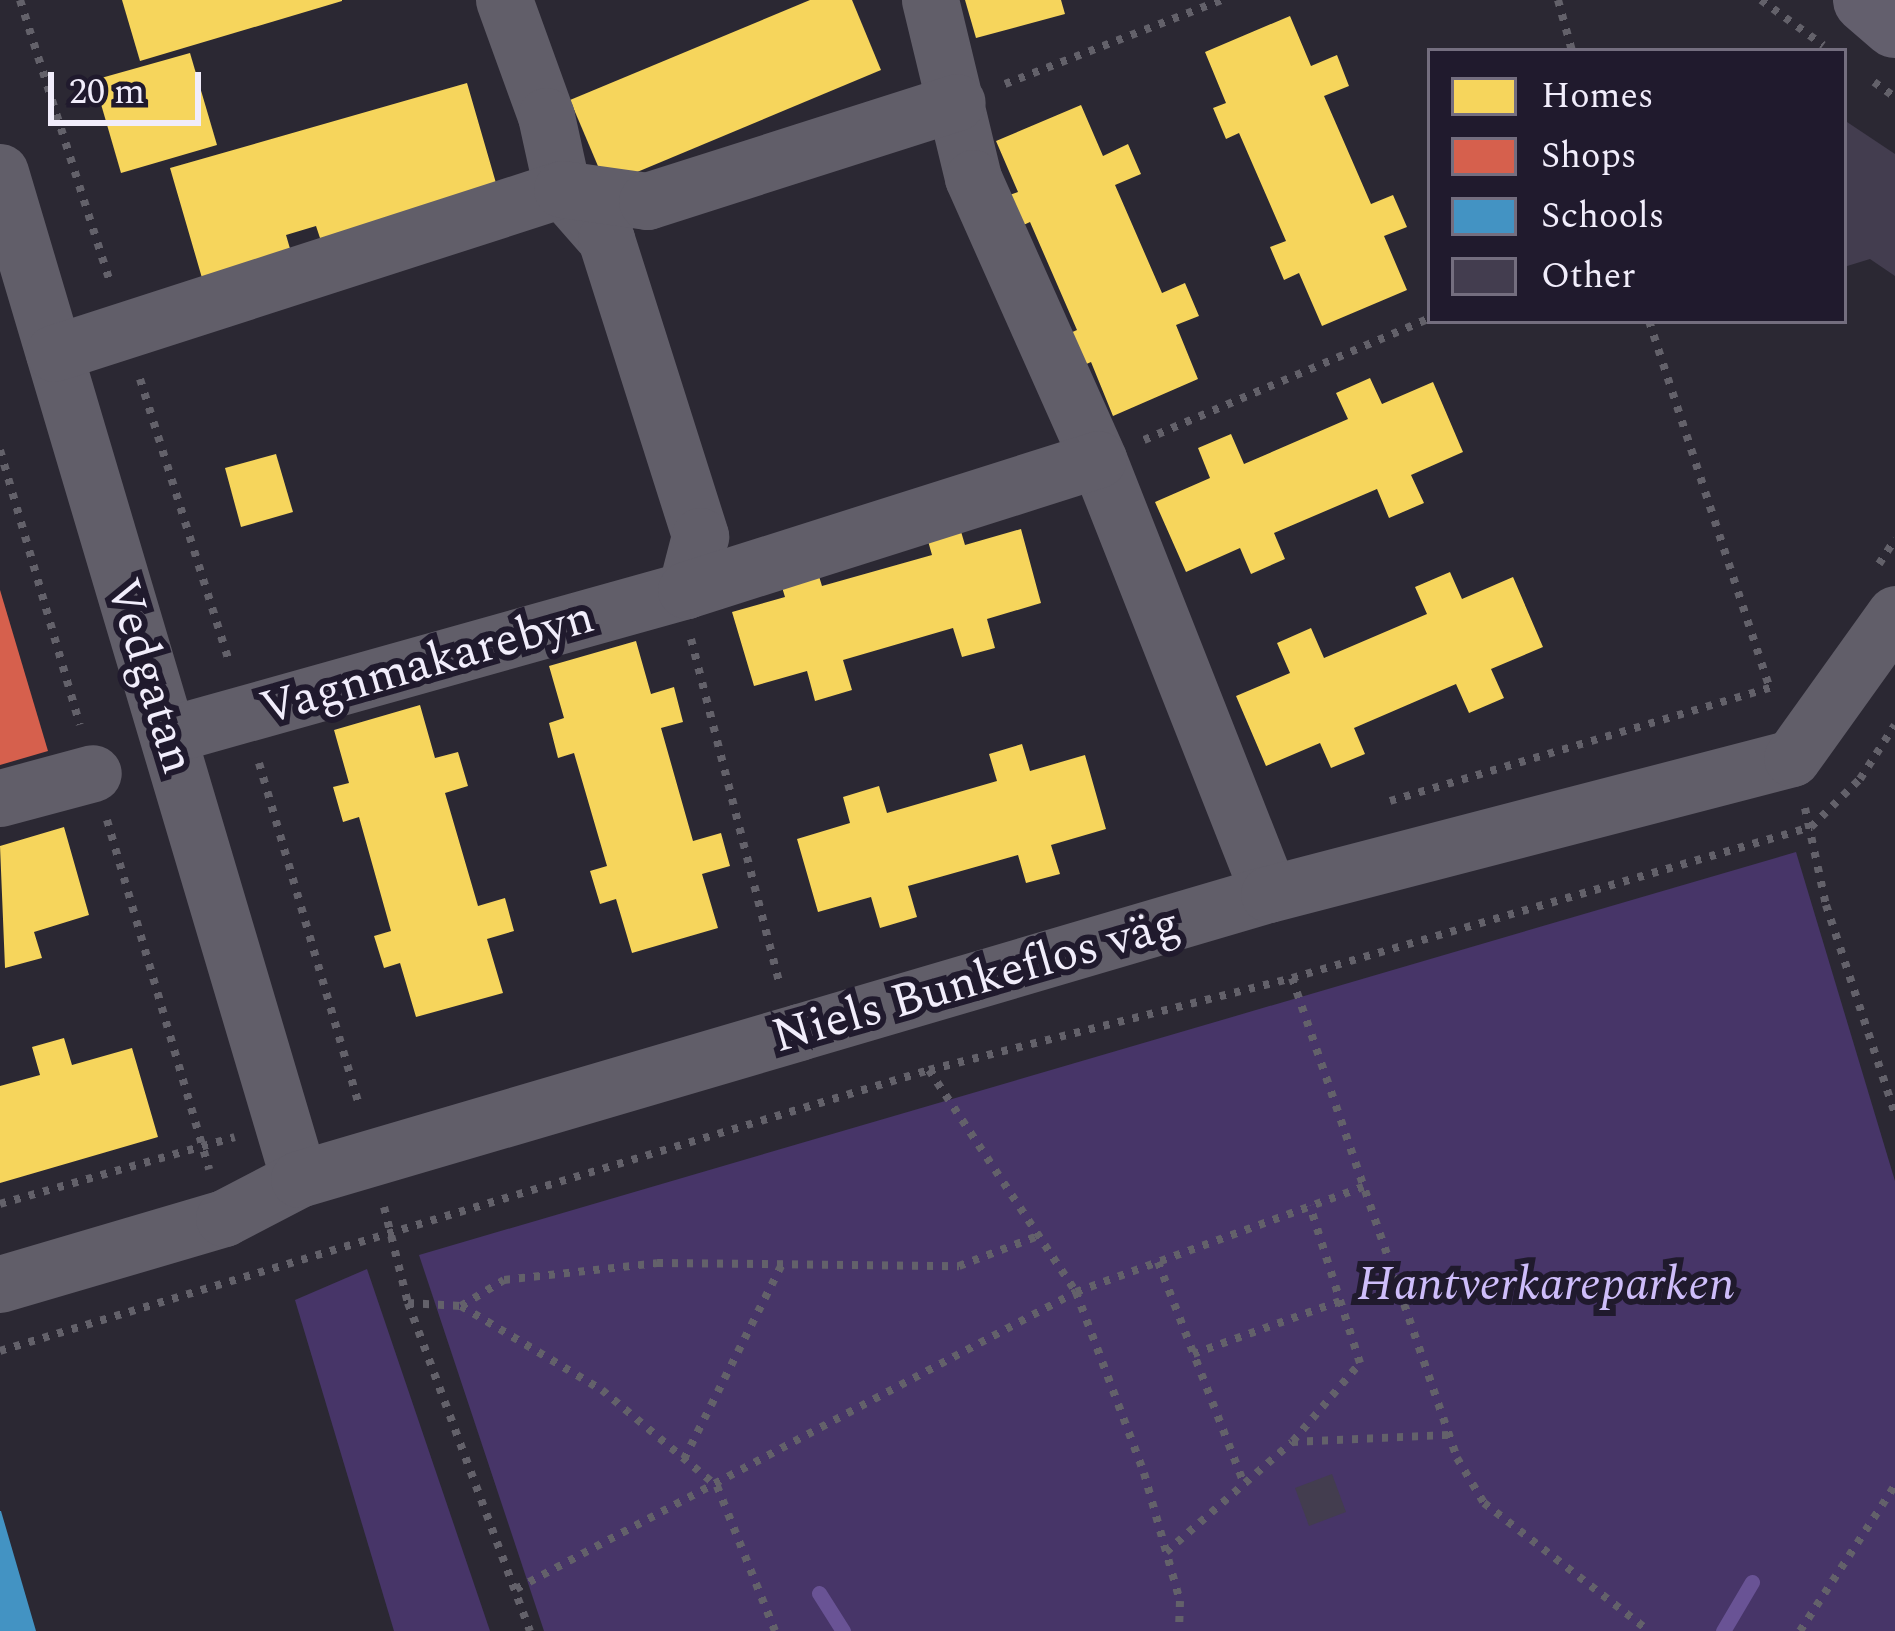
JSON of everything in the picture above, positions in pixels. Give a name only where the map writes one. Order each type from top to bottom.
[{"type":"street","points":[[504,0],[546,116],[562,189],[606,239],[700,536],[686,590]]},
{"type":"street","points":[[929,0],[973,178],[1098,459],[1269,894]]},
{"type":"street","points":[[1865,0],[1895,25]]},
{"type":"street","points":[[54,353],[562,189],[647,201],[957,102]]},
{"type":"street","name":"Vedgatan","points":[[0,172],[299,1179]]},
{"type":"street","name":"Vagnmakarebyn","points":[[168,735],[686,590],[1098,459]]},
{"type":"street","name":"Niels Bunkeflos väg","points":[[0,1285],[224,1217],[299,1179],[366,1131],[799,1032],[1269,894],[1792,758],[1883,596]]},
{"type":"street","points":[[0,798],[93,773]]},
{"type":"path","points":[[20,0],[245,714],[366,1131],[408,1303],[530,1631]]},
{"type":"path","points":[[957,102],[1222,0]]},
{"type":"path","points":[[1558,0],[1571,48]]},
{"type":"path","points":[[1761,0],[1828,48]]},
{"type":"path","points":[[1098,459],[1427,319]]},
{"type":"path","points":[[0,450],[241,1275]]},
{"type":"path","points":[[1883,596],[1895,539]]},
{"type":"path","points":[[686,590],[690,637],[777,977],[799,1032]]},
{"type":"path","points":[[1383,803],[1721,708],[1785,676]]},
{"type":"path","points":[[0,1351],[389,1228],[929,1070],[1292,978],[1810,827],[1860,779],[1895,725]]},
{"type":"path","points":[[755,984],[800,971]]},
{"type":"path","points":[[1292,978],[1449,1435],[1484,1503],[1649,1631]]},
{"type":"path","points":[[929,1070],[1076,1292],[1166,1552],[1180,1601],[1179,1631]]},
{"type":"path","points":[[366,1131],[380,1097]]},
{"type":"path","points":[[0,1204],[283,1124],[366,1131]]},
{"type":"path","points":[[516,1589],[1076,1292],[1363,1186]]},
{"type":"path","points":[[1166,1552],[1292,1442],[1360,1363],[1310,1206]]},
{"type":"path","points":[[461,1306],[504,1280],[657,1263],[959,1266],[1038,1235]]},
{"type":"path","points":[[1158,1262],[1244,1484]]},
{"type":"path","points":[[684,1459],[782,1264]]},
{"type":"path","points":[[1193,1354],[1340,1300]]},
{"type":"path","points":[[408,1303],[461,1306],[602,1390],[717,1486],[775,1631]]},
{"type":"path","points":[[1292,1442],[1449,1435]]},
{"type":"path","points":[[1801,1631],[1895,1485]]},
{"type":"green space","name":"Hantverkareparken","points":[[1796,852],[1895,1181],[1895,1631],[544,1631],[419,1255]]},
{"type":"green space","points":[[367,1269],[490,1631],[394,1631],[295,1300]]},
{"type":"building: Homes","points":[[122,0],[342,0],[342,1],[140,61]]},
{"type":"building: Homes","points":[[810,0],[852,0],[881,70],[606,185],[570,100]]},
{"type":"building: Homes","points":[[965,0],[1061,0],[1065,14],[976,38]]},
{"type":"building: Homes","points":[[1290,16],[1311,66],[1337,55],[1349,86],[1324,96],[1371,204],[1393,195],[1407,227],[1384,236],[1407,290],[1322,326],[1299,273],[1284,280],[1270,247],[1286,241],[1239,133],[1226,139],[1213,108],[1226,103],[1205,52]]},
{"type":"building: Homes","points":[[190,53],[217,145],[121,173],[94,80]]},
{"type":"building: Homes","points":[[467,83],[498,190],[321,241],[316,226],[286,235],[291,252],[202,278],[170,168]]},
{"type":"building: Homes","points":[[1081,105],[1103,156],[1128,144],[1141,174],[1115,185],[1162,293],[1185,283],[1199,316],[1176,325],[1198,379],[1113,416],[1091,362],[1075,369],[1061,337],[1077,330],[1030,222],[1017,228],[1004,197],[1018,192],[996,141]]},
{"type":"building: Homes","points":[[1370,378],[1382,404],[1433,382],[1463,452],[1411,475],[1424,503],[1389,518],[1377,489],[1274,533],[1285,559],[1251,574],[1240,548],[1186,572],[1155,502],[1210,478],[1198,448],[1231,434],[1244,464],[1348,419],[1336,393]]},
{"type":"building: Homes","points":[[276,454],[293,512],[241,527],[225,468]]},
{"type":"building: Homes","points":[[957,518],[965,545],[1021,529],[1041,603],[987,619],[995,648],[962,657],[953,628],[843,660],[852,690],[815,701],[807,671],[754,686],[732,612],[785,597],[777,571],[814,560],[822,586],[932,555],[924,527]]},
{"type":"building: Homes","points":[[1450,572],[1462,599],[1513,577],[1543,647],[1491,669],[1504,698],[1469,713],[1456,684],[1354,728],[1365,754],[1331,768],[1320,743],[1266,766],[1236,696],[1290,673],[1277,643],[1311,628],[1324,658],[1427,614],[1415,587]]},
{"type":"building: Homes","points":[[636,641],[651,694],[674,687],[683,722],[661,728],[693,841],[721,833],[730,866],[702,874],[718,928],[632,953],[616,899],[600,904],[590,871],[607,866],[574,753],[558,758],[549,723],[564,718],[549,666]]},
{"type":"building: Homes","points":[[420,705],[435,758],[458,752],[468,786],[445,793],[478,906],[505,898],[514,931],[487,939],[503,993],[416,1017],[400,963],[384,968],[374,936],[391,931],[359,817],[343,822],[333,787],[349,783],[334,730]]},
{"type":"building: Homes","points":[[1022,744],[1030,771],[1085,755],[1106,829],[1051,845],[1060,874],[1026,883],[1018,855],[908,886],[917,917],[880,928],[871,897],[818,912],[797,839],[850,823],[843,797],[879,786],[887,813],[997,781],[989,754]]},
{"type":"building: Homes","points":[[64,827],[89,915],[34,932],[42,958],[5,968],[0,846]]},
{"type":"building: Homes","points":[[64,1038],[72,1065],[132,1048],[158,1137],[0,1183],[0,1086],[40,1075],[32,1047]]},
{"type":"building: Shops","points":[[0,590],[48,751],[0,765]]},
{"type":"building: Schools","points":[[1,1511],[36,1631],[0,1631]]},
{"type":"building: Other","points":[[1847,122],[1895,154],[1895,276],[1870,259],[1847,266]]},
{"type":"building: Other","points":[[1332,1474],[1346,1512],[1309,1526],[1295,1488]]},
{"type":"waterway","points":[[1723,1631],[1752,1582]]},
{"type":"waterway","points":[[819,1593],[843,1631]]}]
